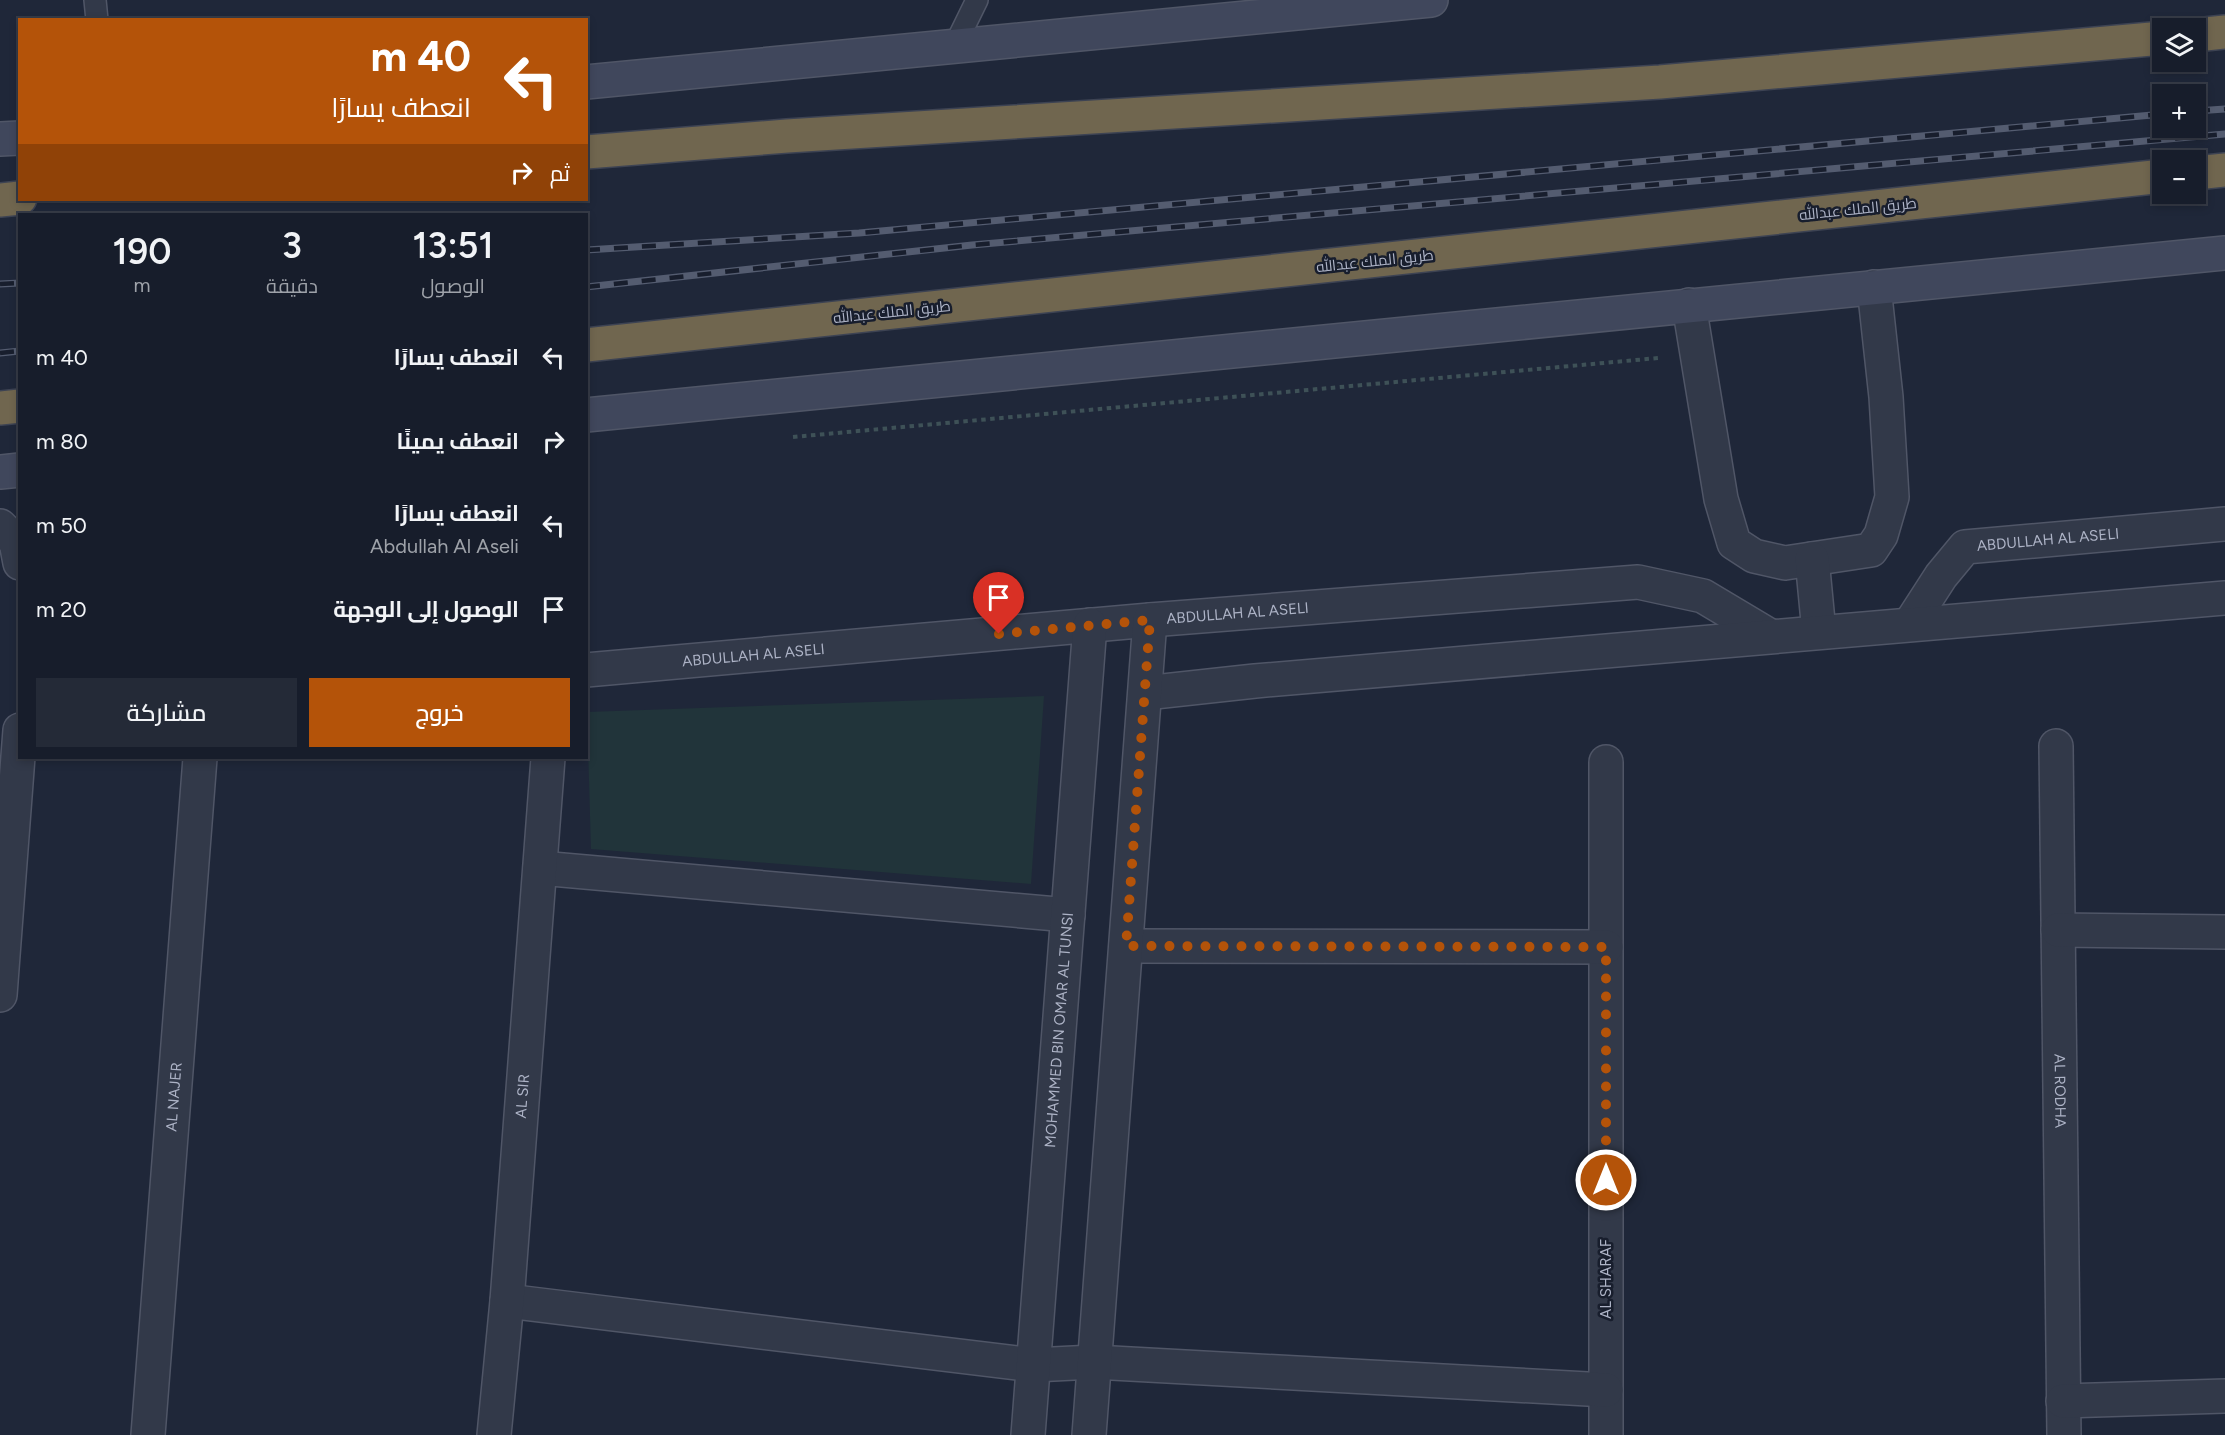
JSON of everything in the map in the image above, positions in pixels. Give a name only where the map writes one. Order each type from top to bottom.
[{"type":"highway","points":[[2206,34],[2225,32]]},
{"type":"highway","points":[[588,152],[787,136],[1660,82],[2152,39]]},
{"type":"highway","points":[[2206,172],[2225,170]]},
{"type":"highway","name":"طريق الملك عبدالله","points":[[588,345],[2152,177]]},
{"type":"highway","points":[[0,200],[18,198]]},
{"type":"highway","points":[[0,408],[18,406]]},
{"type":"street","points":[[588,82],[1431,0]]},
{"type":"street","points":[[0,139],[18,138]]},
{"type":"street","points":[[588,415],[2225,253]]},
{"type":"street","points":[[1689,305],[1721,499],[1734,543],[1754,556],[1785,563],[1871,550],[1881,536],[1892,497],[1886,397],[1874,287]]},
{"type":"street","points":[[0,472],[18,470]]},
{"type":"street","name":"ABDULLAH AL ASELI","points":[[1910,624],[1941,576],[1965,547],[2225,524]]},
{"type":"street","points":[[0,526],[16,542],[18,552]]},
{"type":"street","points":[[1812,559],[1819,632]]},
{"type":"street","name":"ABDULLAH AL ASELI","points":[[588,670],[1150,620],[1638,582],[1703,596],[1770,636]]},
{"type":"street","points":[[1145,693],[1255,681],[2225,598]]},
{"type":"street","points":[[1089,1435],[1150,620]]},
{"type":"street","name":"MOHAMMED BIN OMAR AL TUNSI","points":[[1028,1435],[1090,626]]},
{"type":"street","name":"AL RODHA","points":[[2056,746],[2064,1435]]},
{"type":"street","points":[[0,995],[6,855],[18,748]]},
{"type":"street","name":"AL NAJER","points":[[148,1435],[200,759]]},
{"type":"street","name":"AL SIR","points":[[494,1435],[507,1301],[548,759]]},
{"type":"street","name":"AL SHARAF","points":[[1606,762],[1606,1435]]},
{"type":"street","points":[[540,868],[1068,915]]},
{"type":"street","points":[[2058,930],[2225,932]]},
{"type":"street","points":[[1126,946],[1606,947]]},
{"type":"street","points":[[507,1301],[1033,1365],[1094,1362],[1606,1390]]},
{"type":"street","points":[[2063,1401],[2225,1396]]},
{"type":"lane","points":[[95,0],[97,18]]},
{"type":"lane","points":[[955,45],[976,0]]},
{"type":"path","points":[[782,438],[1698,354]]},
{"type":"shaded area","points":[[1044,696],[1031,884],[591,849],[588,712]]},
{"type":"railway","points":[[2206,110],[2225,109]]},
{"type":"railway","points":[[588,250],[859,233],[2152,115]]},
{"type":"railway","points":[[588,287],[972,245],[2225,134]]},
{"type":"railway","points":[[0,284],[18,283]]},
{"type":"railway","points":[[0,353],[18,351]]},
{"type":"route","points":[[999,634],[1150,620],[1126,946],[1606,947],[1606,1180]]}]
